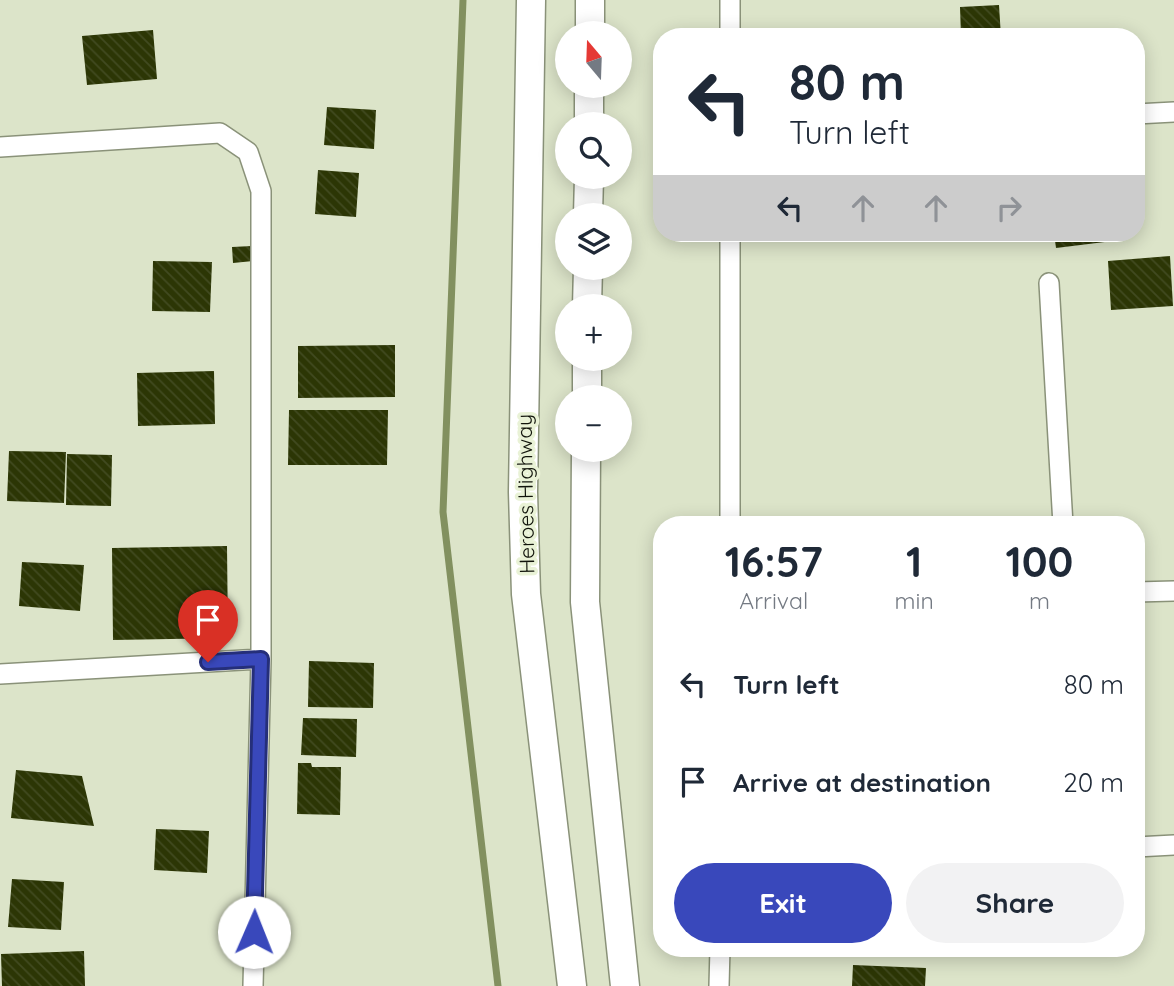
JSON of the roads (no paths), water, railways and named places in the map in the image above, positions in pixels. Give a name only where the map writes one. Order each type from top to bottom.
[{"type":"main road","name":"Heroes Highway","points":[[531,3],[523,492],[526,594],[572,986]]},
{"type":"main road","points":[[590,3],[590,21]]},
{"type":"main road","points":[[586,462],[585,602],[625,986]]},
{"type":"street","points":[[730,0],[730,28]]},
{"type":"street","points":[[1145,114],[1174,112]]},
{"type":"street","points":[[0,147],[220,134],[248,152],[261,191],[261,659],[253,986]]},
{"type":"street","points":[[730,242],[730,516]]},
{"type":"street","points":[[1049,283],[1062,516]]},
{"type":"street","points":[[1145,592],[1174,591]]},
{"type":"street","points":[[0,674],[261,659]]},
{"type":"street","points":[[1145,847],[1174,845]]},
{"type":"street","points":[[719,986],[720,957]]},
{"type":"waterway","points":[[463,0],[443,512],[498,986]]}]
